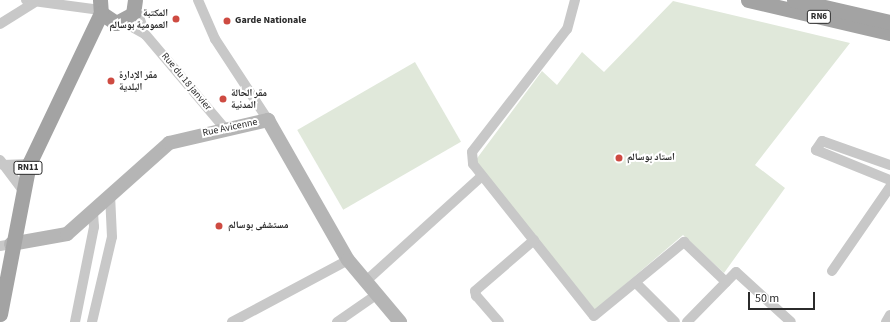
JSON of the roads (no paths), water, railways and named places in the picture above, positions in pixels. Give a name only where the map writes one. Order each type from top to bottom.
[{"type":"main road","name":"RN6","points":[[748,0],[844,17],[890,22]]},
{"type":"main road","name":"RN6","points":[[794,0],[890,33]]},
{"type":"main road","name":"RN11","points":[[0,314],[6,245],[29,164],[90,33],[106,11],[137,3]]},
{"type":"street","points":[[198,0],[215,39],[268,120]]},
{"type":"street","points":[[576,0],[567,29],[472,152],[471,160],[482,176],[594,316],[685,242],[726,282]]},
{"type":"street","points":[[0,24],[30,1],[76,5],[106,11],[145,34]]},
{"type":"street","points":[[137,3],[145,34]]},
{"type":"street","name":"Rue du 18 janvier","points":[[145,34],[226,130]]},
{"type":"street","name":"Rue Avicenne","points":[[6,245],[67,234],[110,194],[169,143],[268,120],[348,260],[398,321]]},
{"type":"street","points":[[890,165],[822,141],[816,150],[890,180]]},
{"type":"street","points":[[2,163],[29,164]]},
{"type":"street","points":[[2,163],[22,189]]},
{"type":"street","points":[[366,281],[482,176]]},
{"type":"street","points":[[832,272],[890,187]]},
{"type":"street","points":[[92,322],[112,237],[110,194]]},
{"type":"street","points":[[75,322],[94,227],[93,211]]},
{"type":"street","points":[[498,321],[475,291],[534,240]]},
{"type":"street","points":[[232,322],[348,260]]},
{"type":"street","points":[[687,322],[726,282],[739,273],[786,320]]},
{"type":"street","points":[[636,283],[675,322]]},
{"type":"street","points":[[337,322],[376,295]]},
{"type":"street","points":[[886,322],[890,315]]},
{"type":"place","name":"المكتبة العمومية بوسالم","points":[[176,19]]},
{"type":"place","name":"Garde Nationale","points":[[227,21]]},
{"type":"place","name":"مقر الإدارة البلدية","points":[[111,81]]},
{"type":"place","name":"مقر الحالة المدنية","points":[[223,99]]},
{"type":"place","name":"استاد بوسالم","points":[[619,158]]},
{"type":"place","name":"مستشفى بوسالم","points":[[219,226]]}]
